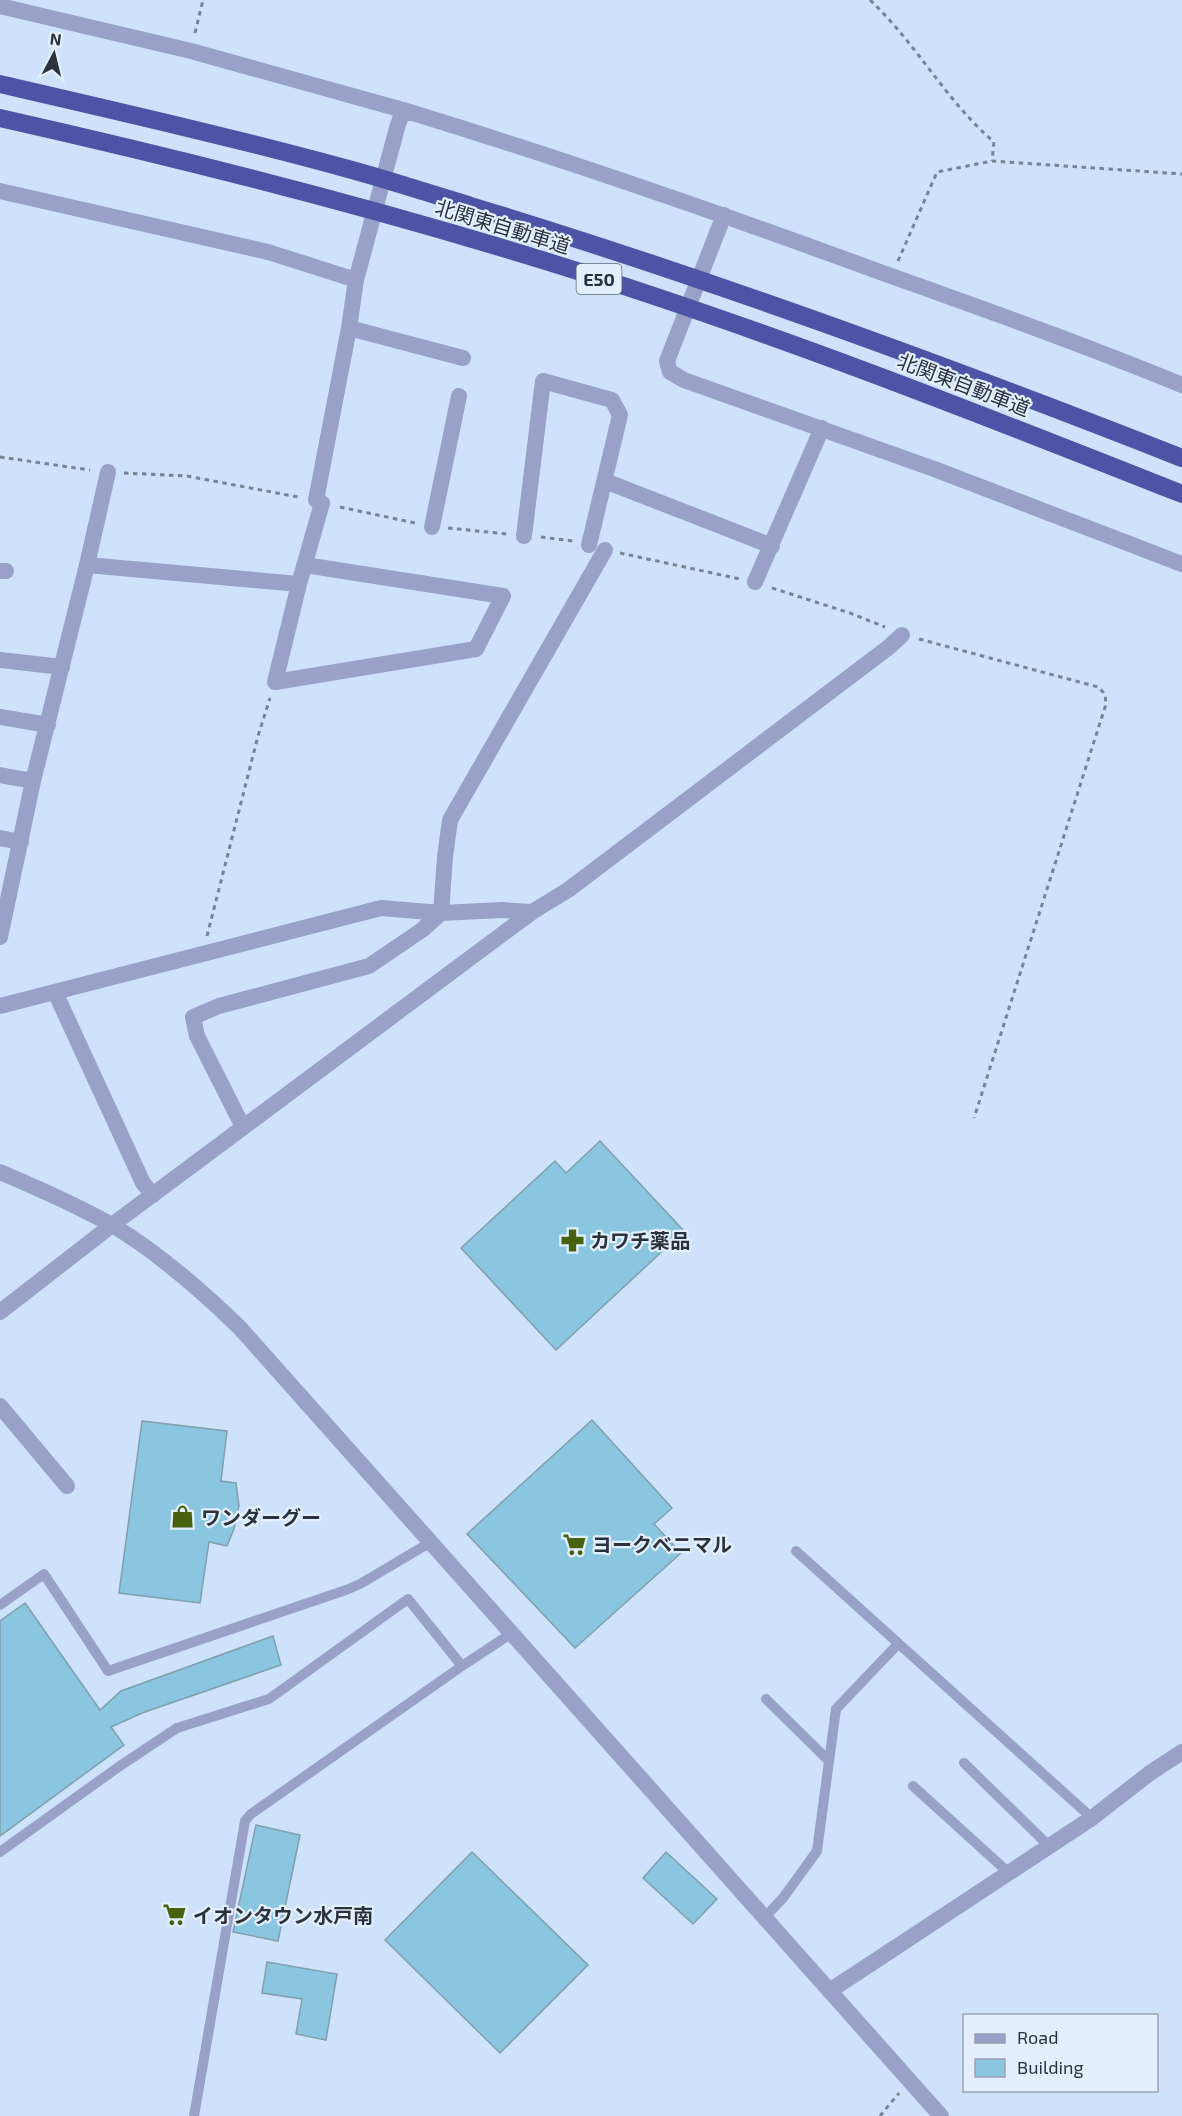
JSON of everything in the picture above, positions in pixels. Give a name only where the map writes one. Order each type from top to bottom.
[{"type":"highway","name":"北関東自動車道","points":[[0,84],[123,112],[352,170],[566,234],[804,315],[1008,390],[1182,458]]},
{"type":"highway","name":"北関東自動車道","points":[[0,118],[110,143],[340,201],[556,265],[793,345],[996,420],[1182,494]]},
{"type":"street","points":[[0,6],[191,51],[496,138],[721,222],[892,276],[1084,345],[1182,385]]},
{"type":"street","points":[[305,565],[503,596],[476,649],[275,682],[319,502],[356,280],[403,110]]},
{"type":"street","points":[[0,191],[268,252],[356,280]]},
{"type":"street","points":[[721,222],[666,361],[670,372],[684,380],[937,470],[1182,564]]},
{"type":"street","points":[[349,328],[463,358]]},
{"type":"street","points":[[524,536],[543,381],[612,400],[620,415],[589,545]]},
{"type":"street","points":[[432,527],[459,396]]},
{"type":"street","points":[[754,582],[772,546],[822,428]]},
{"type":"street","points":[[0,937],[33,781],[108,472]]},
{"type":"street","points":[[605,481],[772,546]]},
{"type":"street","points":[[243,1127],[197,1036],[194,1017],[219,1005],[369,966],[422,930],[441,913],[450,820],[605,550]]},
{"type":"street","points":[[87,566],[299,584]]},
{"type":"street","points":[[0,1312],[243,1127],[532,912],[568,890],[743,759],[902,635]]},
{"type":"street","points":[[0,660],[62,667]]},
{"type":"street","points":[[0,717],[48,724]]},
{"type":"street","points":[[0,775],[33,781]]},
{"type":"street","points":[[0,838],[21,842]]},
{"type":"street","points":[[0,1006],[381,908],[441,913],[502,910],[532,912]]},
{"type":"street","points":[[55,992],[143,1183],[153,1195]]},
{"type":"street","points":[[0,1172],[112,1225],[156,1254],[210,1299],[240,1328],[941,2116]]},
{"type":"street","points":[[0,1406],[67,1486]]},
{"type":"street","points":[[831,1990],[1092,1818],[1150,1773],[1182,1752]]},
{"type":"lane","points":[[0,1605],[44,1574],[108,1671],[346,1590],[431,1542]]},
{"type":"lane","points":[[796,1551],[1092,1818]]},
{"type":"lane","points":[[0,1852],[177,1728],[269,1699],[408,1599],[462,1666]]},
{"type":"lane","points":[[194,2116],[245,1821],[251,1814],[512,1633]]},
{"type":"lane","points":[[765,1917],[783,1898],[818,1851],[836,1709],[898,1644]]},
{"type":"lane","points":[[766,1699],[829,1761]]},
{"type":"lane","points":[[964,1763],[1049,1846]]},
{"type":"lane","points":[[913,1786],[1010,1873]]},
{"type":"path","points":[[191,51],[203,0]]},
{"type":"path","points":[[870,0],[897,27],[972,123],[994,142],[992,161]]},
{"type":"path","points":[[892,276],[937,172],[992,161],[1182,174]]},
{"type":"path","points":[[0,457],[108,472],[187,476],[432,527],[555,538],[589,545]]},
{"type":"path","points":[[605,550],[754,582],[850,613],[902,635],[1098,687],[1105,694],[1106,704],[974,1118]]},
{"type":"path","points":[[202,954],[258,736],[275,682]]},
{"type":"path","points":[[880,2116],[909,2080]]},
{"type":"building","name":"カワチ薬品","points":[[600,1141],[684,1231],[556,1350],[461,1248],[555,1161],[566,1173]]},
{"type":"building","name":"ヨークベニマル","points":[[592,1420],[672,1508],[654,1524],[681,1553],[575,1648],[467,1534]]},
{"type":"building","name":"ワンダーグー","points":[[142,1421],[227,1431],[221,1481],[236,1483],[239,1506],[234,1529],[227,1546],[209,1542],[200,1603],[119,1593]]},
{"type":"building","points":[[25,1603],[100,1710],[121,1691],[273,1636],[281,1665],[142,1713],[111,1727],[124,1745],[0,1836],[0,1621]]},
{"type":"building","points":[[256,1825],[300,1835],[278,1941],[233,1932]]},
{"type":"building","points":[[472,1852],[588,1965],[500,2053],[385,1940]]},
{"type":"building","points":[[666,1852],[717,1899],[693,1924],[643,1878]]},
{"type":"building","points":[[267,1962],[337,1974],[326,2040],[296,2034],[302,1999],[262,1993]]},
{"type":"place","name":"カワチ薬品","points":[[572,1240]]},
{"type":"place","name":"ワンダーグー","points":[[183,1517]]},
{"type":"place","name":"ヨークベニマル","points":[[574,1544]]},
{"type":"place","name":"イオンタウン水戸南","points":[[175,1915]]}]
